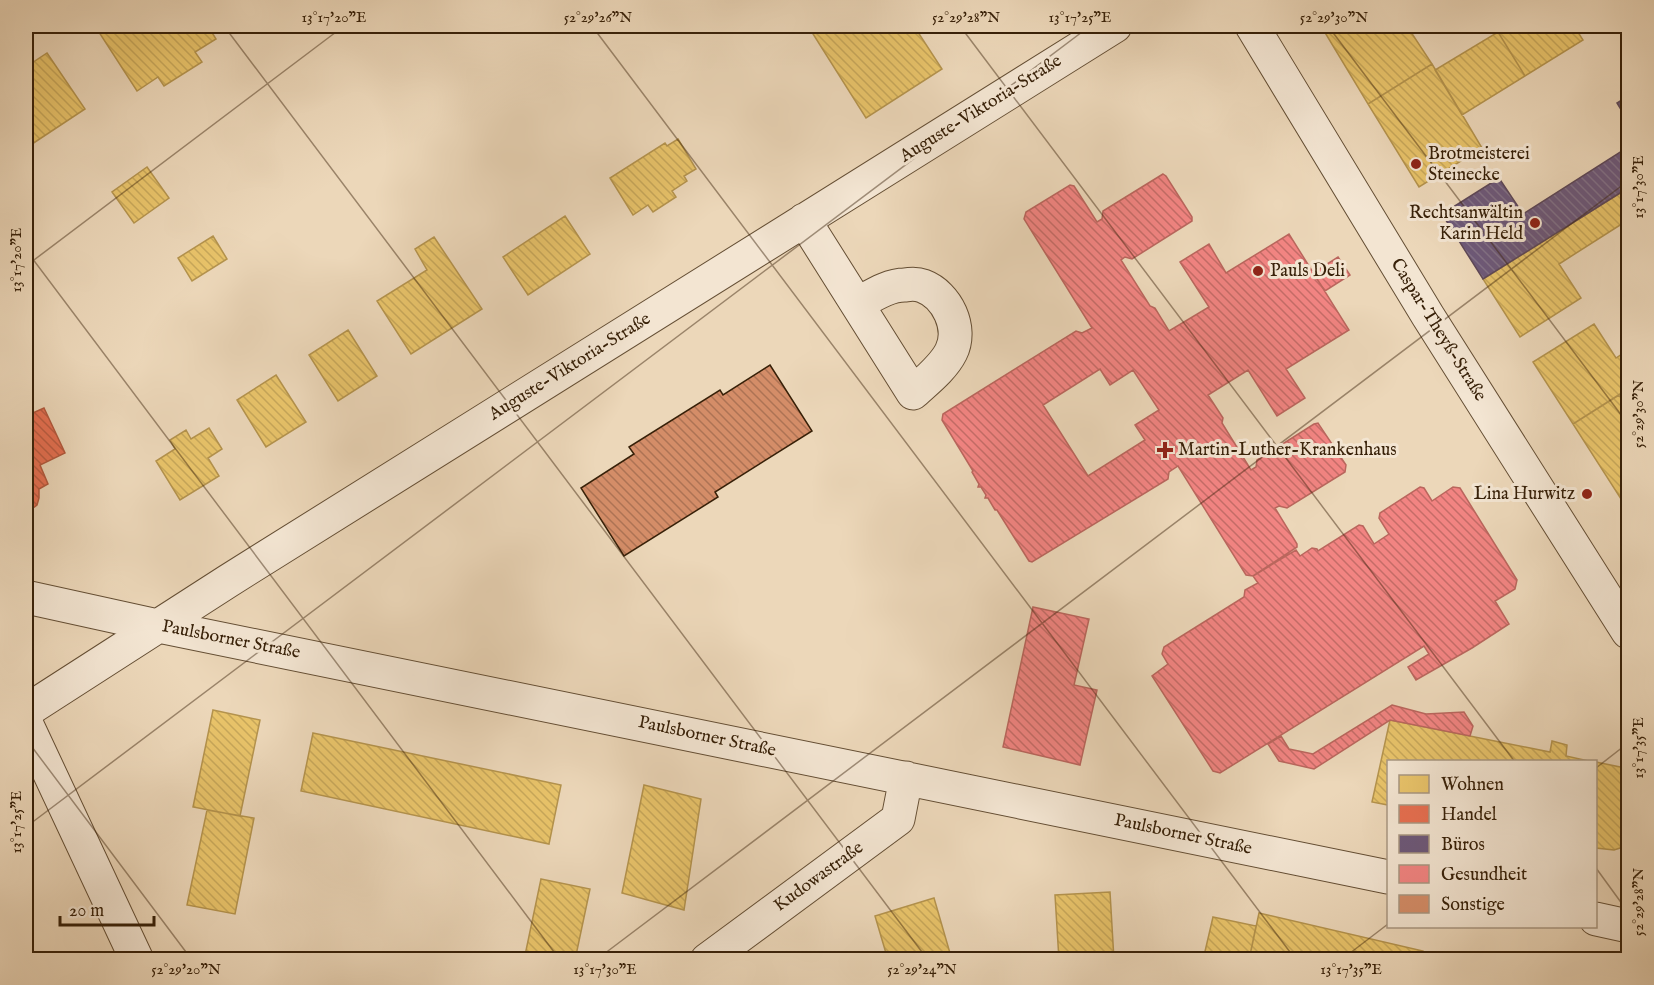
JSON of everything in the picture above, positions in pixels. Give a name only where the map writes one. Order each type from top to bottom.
[{"type":"street","name":"Auguste-Viktoria-Straße","points":[[26,711],[1115,26]]},
{"type":"street","name":"Caspar-Theyß-Straße","points":[[1252,26],[1428,316],[1629,632]]},
{"type":"street","points":[[804,220],[857,304],[887,363],[913,393],[938,370],[952,351],[954,322],[948,308],[936,293],[921,285],[902,284],[885,289],[857,304]]},
{"type":"street","name":"Paulsborner Straße","points":[[26,597],[158,626],[1387,877]]},
{"type":"street","points":[[26,723],[137,960]]},
{"type":"street","name":"Kudowastraße","points":[[707,960],[898,819],[906,778]]},
{"type":"street","points":[[1597,919],[1629,926]]},
{"type":"building: Wohnen","points":[[95,26],[208,26],[216,39],[195,52],[202,62],[164,86],[158,77],[137,91]]},
{"type":"building: Wohnen","points":[[808,26],[914,26],[942,69],[866,118]]},
{"type":"building: Wohnen","points":[[1321,26],[1407,26],[1432,64],[1368,104]]},
{"type":"building: Wohnen","points":[[1507,26],[1574,26],[1583,40],[1525,76],[1498,32]]},
{"type":"building: Wohnen","points":[[1619,26],[1628,26],[1628,31],[1624,34]]},
{"type":"building: Wohnen","points":[[1498,32],[1525,76],[1462,115],[1435,70]]},
{"type":"building: Wohnen","points":[[47,53],[85,109],[26,148],[26,67]]},
{"type":"building: Wohnen","points":[[1432,64],[1482,148],[1419,187],[1368,104]]},
{"type":"building: Wohnen","points":[[678,139],[696,169],[684,176],[687,181],[672,191],[676,197],[653,212],[648,205],[633,215],[610,178],[665,143],[667,146]]},
{"type":"building: Wohnen","points":[[147,167],[169,198],[134,223],[112,192]]},
{"type":"building: Wohnen","points":[[1628,188],[1628,220],[1559,264],[1581,298],[1520,337],[1483,279]]},
{"type":"building: Wohnen","points":[[565,216],[590,254],[528,295],[503,257]]},
{"type":"building: Wohnen","points":[[213,236],[227,259],[192,281],[178,258]]},
{"type":"building: Wohnen","points":[[434,237],[482,309],[411,354],[377,301],[427,270],[415,249]]},
{"type":"building: Wohnen","points":[[1594,324],[1616,358],[1628,350],[1628,389],[1573,424],[1533,362]]},
{"type":"building: Wohnen","points":[[348,330],[377,376],[338,401],[309,355]]},
{"type":"building: Wohnen","points":[[276,375],[306,422],[266,447],[237,400]]},
{"type":"building: Wohnen","points":[[1619,395],[1628,409],[1628,494],[1621,499],[1573,424]]},
{"type":"building: Wohnen","points":[[209,428],[222,449],[208,458],[219,476],[180,500],[156,461],[175,449],[170,440],[186,430],[191,439]]},
{"type":"building: Wohnen","points":[[1628,494],[1628,511],[1621,499]]},
{"type":"building: Wohnen","points":[[213,710],[260,720],[240,816],[193,807]]},
{"type":"building: Wohnen","points":[[1390,720],[1550,752],[1552,741],[1567,745],[1566,756],[1584,760],[1387,760],[1387,805],[1372,802]]},
{"type":"building: Wohnen","points":[[313,733],[561,785],[549,844],[301,791]]},
{"type":"building: Wohnen","points":[[1597,762],[1625,768],[1628,773],[1628,836],[1620,848],[1614,850],[1597,848]]},
{"type":"building: Wohnen","points":[[644,785],[701,799],[684,910],[622,893]]},
{"type":"building: Wohnen","points":[[207,810],[254,818],[235,914],[187,905]]},
{"type":"building: Wohnen","points":[[541,879],[590,889],[575,960],[524,960]]},
{"type":"building: Wohnen","points":[[1110,892],[1114,960],[1059,960],[1055,895]]},
{"type":"building: Wohnen","points":[[934,898],[952,960],[888,960],[875,916]]},
{"type":"building: Wohnen","points":[[1259,913],[1423,951],[1421,960],[1249,960]]},
{"type":"building: Wohnen","points":[[1213,917],[1256,926],[1249,960],[1203,960]]},
{"type":"building: Handel","points":[[44,408],[65,453],[40,465],[48,484],[39,489],[37,505],[26,509],[26,416]]},
{"type":"building: Büros","points":[[1628,96],[1628,121],[1617,103]]},
{"type":"building: Büros","points":[[1628,147],[1628,188],[1483,279],[1442,214],[1499,178],[1523,214]]},
{"type":"building: Gesundheit","points":[[1163,174],[1192,217],[1192,221],[1132,259],[1125,257],[1121,260],[1169,331],[1209,307],[1180,262],[1209,244],[1226,273],[1289,234],[1349,330],[1286,369],[1305,398],[1277,416],[1248,370],[1208,395],[1251,470],[1256,467],[1257,460],[1318,423],[1346,465],[1345,472],[1287,508],[1279,506],[1275,508],[1297,547],[1253,576],[1246,575],[1178,466],[1169,472],[1168,479],[1032,562],[1029,561],[997,510],[988,498],[985,498],[986,495],[981,487],[978,487],[979,484],[973,471],[942,420],[943,414],[1076,331],[1082,333],[1092,328],[1024,219],[1026,212],[1070,185],[1074,186],[1097,222],[1102,219],[1103,211]],"holes":[[[1100,369],[1110,385],[1133,370],[1159,410],[1135,425],[1145,440],[1088,476],[1043,405]]]},
{"type":"building: Gesundheit","points":[[1338,257],[1350,275],[1325,291],[1313,273]]},
{"type":"building: Gesundheit","points":[[1420,487],[1424,488],[1432,501],[1453,487],[1460,488],[1517,580],[1515,589],[1495,601],[1509,624],[1416,680],[1408,667],[1429,654],[1424,646],[1220,773],[1213,771],[1152,676],[1168,664],[1162,654],[1164,647],[1244,597],[1245,590],[1258,583],[1253,576],[1296,550],[1300,556],[1312,548],[1318,551],[1359,525],[1363,526],[1374,544],[1389,534],[1379,518],[1380,513]]},
{"type":"building: Gesundheit","points":[[1033,607],[1089,619],[1074,685],[1097,690],[1080,765],[1003,747]]},
{"type":"building: Gesundheit","points":[[1392,705],[1426,714],[1464,712],[1473,726],[1470,736],[1390,720],[1314,769],[1279,761],[1268,744],[1281,736],[1289,749],[1313,754]]},
{"type":"building: Sonstige","points":[[770,365],[812,431],[715,492],[718,497],[624,556],[581,488],[634,454],[629,447],[720,390],[723,395]]},
{"type":"place","name":"Brotmeisterei Steinecke","points":[[1416,164]]},
{"type":"place","name":"Rechtsanwältin Karin Held","points":[[1535,223]]},
{"type":"place","name":"Pauls Deli","points":[[1258,271]]},
{"type":"place","name":"Martin-Luther-Krankenhaus","points":[[1165,450]]},
{"type":"place","name":"Lina Hurwitz","points":[[1587,494]]}]
